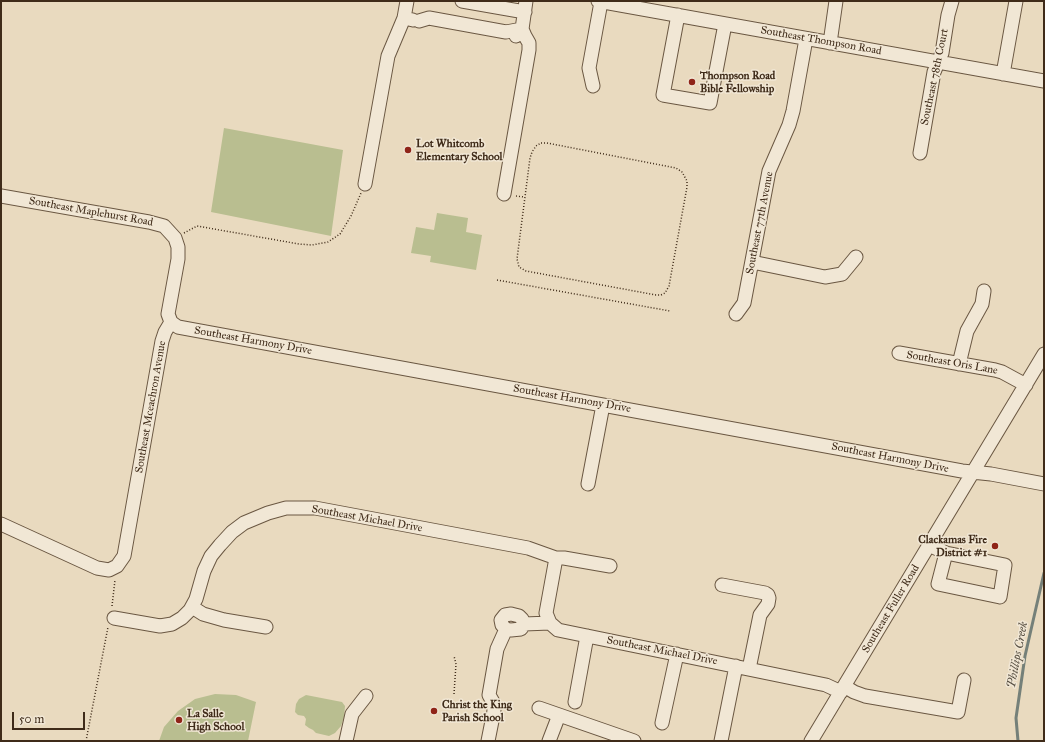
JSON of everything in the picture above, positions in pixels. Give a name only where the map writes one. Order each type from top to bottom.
[{"type":"street","points":[[366,184],[388,56],[404,18],[407,1]]},
{"type":"street","points":[[462,1],[525,6],[522,29],[529,43],[529,50],[504,194]]},
{"type":"street","points":[[593,86],[589,68],[599,1]]},
{"type":"street","name":"Southeast Thompson Road","points":[[599,1],[1044,82]]},
{"type":"street","points":[[830,43],[836,1]]},
{"type":"street","name":"Southeast 78th Court","points":[[920,153],[934,72],[942,53],[948,15],[952,1]]},
{"type":"street","points":[[1003,74],[1016,1]]},
{"type":"street","points":[[678,15],[663,95],[710,103],[725,24]]},
{"type":"street","points":[[404,18],[419,21],[428,18],[506,32],[522,29]]},
{"type":"street","name":"Southeast 77th Avenue","points":[[736,314],[744,303],[769,172],[789,125],[793,111],[806,39]]},
{"type":"street","name":"Southeast Maplehurst Road","points":[[1,196],[156,223],[164,226],[175,238]]},
{"type":"street","name":"Southeast Mceachron Avenue","points":[[120,561],[162,341],[171,322],[168,314],[178,259],[178,247],[175,238]]},
{"type":"street","points":[[752,262],[825,277],[842,274],[856,257]]},
{"type":"street","points":[[959,364],[967,331],[982,304],[984,291]]},
{"type":"street","name":"Southeast Harmony Drive","points":[[171,322],[178,327],[183,328],[974,473],[1044,484]]},
{"type":"street","name":"Southeast Oris Lane","points":[[899,353],[1002,372],[1026,385]]},
{"type":"street","name":"Southeast Fuller Road","points":[[811,741],[974,473],[1044,354]]},
{"type":"street","points":[[588,484],[603,405]]},
{"type":"street","name":"Southeast Michael Drive","points":[[114,618],[160,626],[172,624],[182,618],[192,607],[196,599],[204,572],[211,556],[228,537],[244,524],[268,513],[286,508],[315,508],[528,548],[556,558],[610,566]]},
{"type":"street","points":[[1,524],[97,568],[109,570],[120,561]]},
{"type":"street","points":[[929,545],[946,553],[1005,565],[1000,597],[938,584],[946,553]]},
{"type":"street","points":[[488,741],[494,712],[493,702],[488,695],[497,649],[506,629],[502,625],[501,620],[505,615],[511,614],[520,616],[524,624],[550,623],[547,618],[546,610],[556,558]]},
{"type":"street","points":[[722,585],[765,593],[769,598],[768,604],[760,615],[749,669]]},
{"type":"street","points":[[192,607],[203,614],[224,620],[266,627]]},
{"type":"street","name":"Southeast Michael Drive","points":[[550,623],[558,630],[826,685],[865,696],[958,712],[964,680]]},
{"type":"street","points":[[575,702],[587,636]]},
{"type":"street","points":[[662,723],[677,654]]},
{"type":"street","points":[[721,741],[736,666]]},
{"type":"street","points":[[346,741],[352,714],[366,696]]},
{"type":"street","points":[[539,708],[634,741]]},
{"type":"street","points":[[549,741],[559,715]]},
{"type":"path","points":[[542,143],[680,170],[685,176],[687,187],[667,290],[661,295],[656,295],[522,270],[517,263],[517,259],[525,198],[530,158],[536,146],[542,143]]},
{"type":"path","points":[[175,238],[197,226],[299,244],[312,245],[328,242],[340,234],[351,216],[366,184]]},
{"type":"path","points":[[497,280],[670,311]]},
{"type":"path","points":[[86,741],[109,623],[114,618],[111,610],[120,561]]},
{"type":"path","points":[[454,656],[456,664],[454,694]]},
{"type":"green space","points":[[224,128],[343,150],[331,236],[211,212]]},
{"type":"green space","points":[[437,213],[468,218],[466,232],[482,235],[476,270],[430,262],[431,256],[411,253],[416,227],[434,230]]},
{"type":"green space","points":[[215,694],[236,695],[256,702],[248,741],[159,741],[164,727],[178,711],[195,699]]},
{"type":"green space","points":[[306,695],[342,702],[345,706],[344,717],[341,726],[335,733],[329,736],[316,733],[305,725],[306,719],[304,716],[298,715],[295,712],[296,704],[299,699]]},
{"type":"waterway","name":"Phillips Creek","points":[[1018,741],[1016,718],[1025,656],[1044,573]]},
{"type":"place","name":"Thompson Road Bible Fellowship","points":[[692,82]]},
{"type":"place","name":"Lot Whitcomb Elementary School","points":[[408,150]]},
{"type":"place","name":"Clackamas Fire District #1","points":[[995,546]]},
{"type":"place","name":"Christ the King Parish School","points":[[434,711]]},
{"type":"place","name":"La Salle High School","points":[[179,720]]}]
